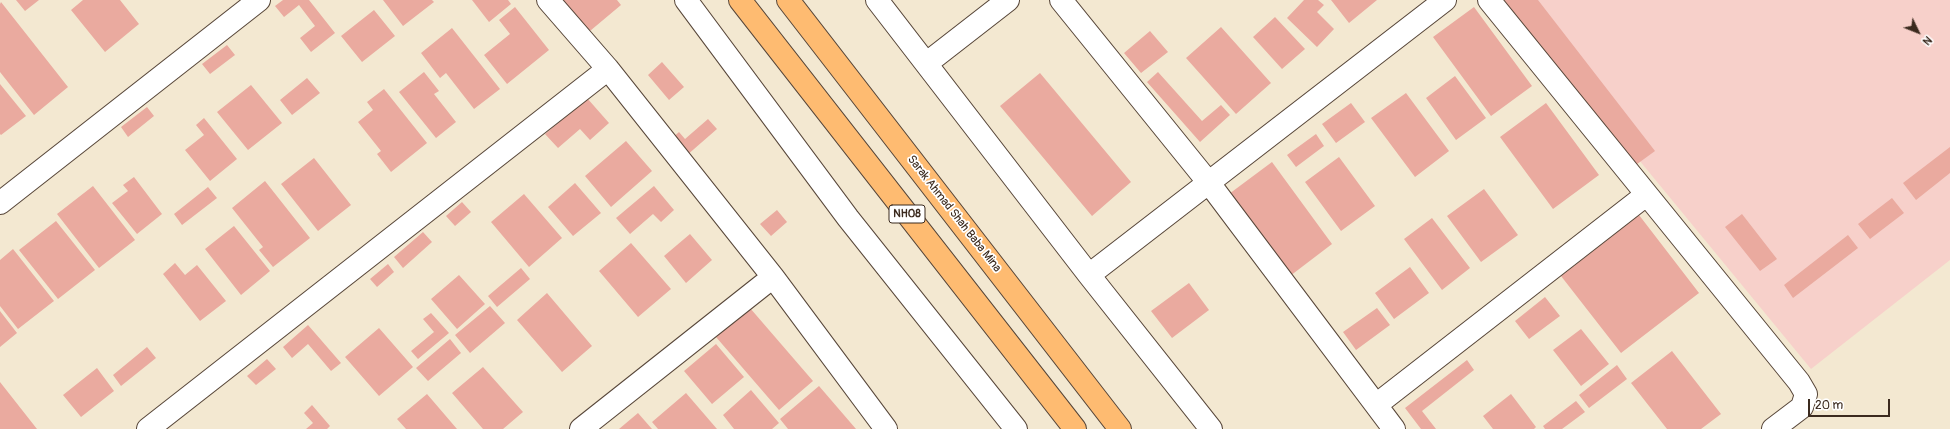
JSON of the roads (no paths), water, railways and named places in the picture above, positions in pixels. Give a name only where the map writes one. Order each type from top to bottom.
[{"type":"highway","name":"NH08","points":[[740,0],[1075,429]]},
{"type":"highway","name":"Sarak Ahmad Shah Baba Mina","points":[[788,0],[1120,429]]},
{"type":"street","points":[[0,204],[259,0]]},
{"type":"street","points":[[548,0],[608,69],[773,276],[886,429]]},
{"type":"street","points":[[686,0],[848,218],[1016,429]]},
{"type":"street","points":[[877,0],[1089,275],[1212,429]]},
{"type":"street","points":[[927,63],[1008,0]]},
{"type":"street","points":[[1061,0],[1209,183],[1394,429]]},
{"type":"street","points":[[1089,275],[1444,0]]},
{"type":"street","points":[[1489,0],[1646,195],[1800,382],[1806,394],[1802,407],[1774,429]]},
{"type":"street","points":[[148,429],[608,69]]},
{"type":"street","points":[[1376,405],[1646,195]]},
{"type":"street","points":[[580,429],[773,276]]}]
